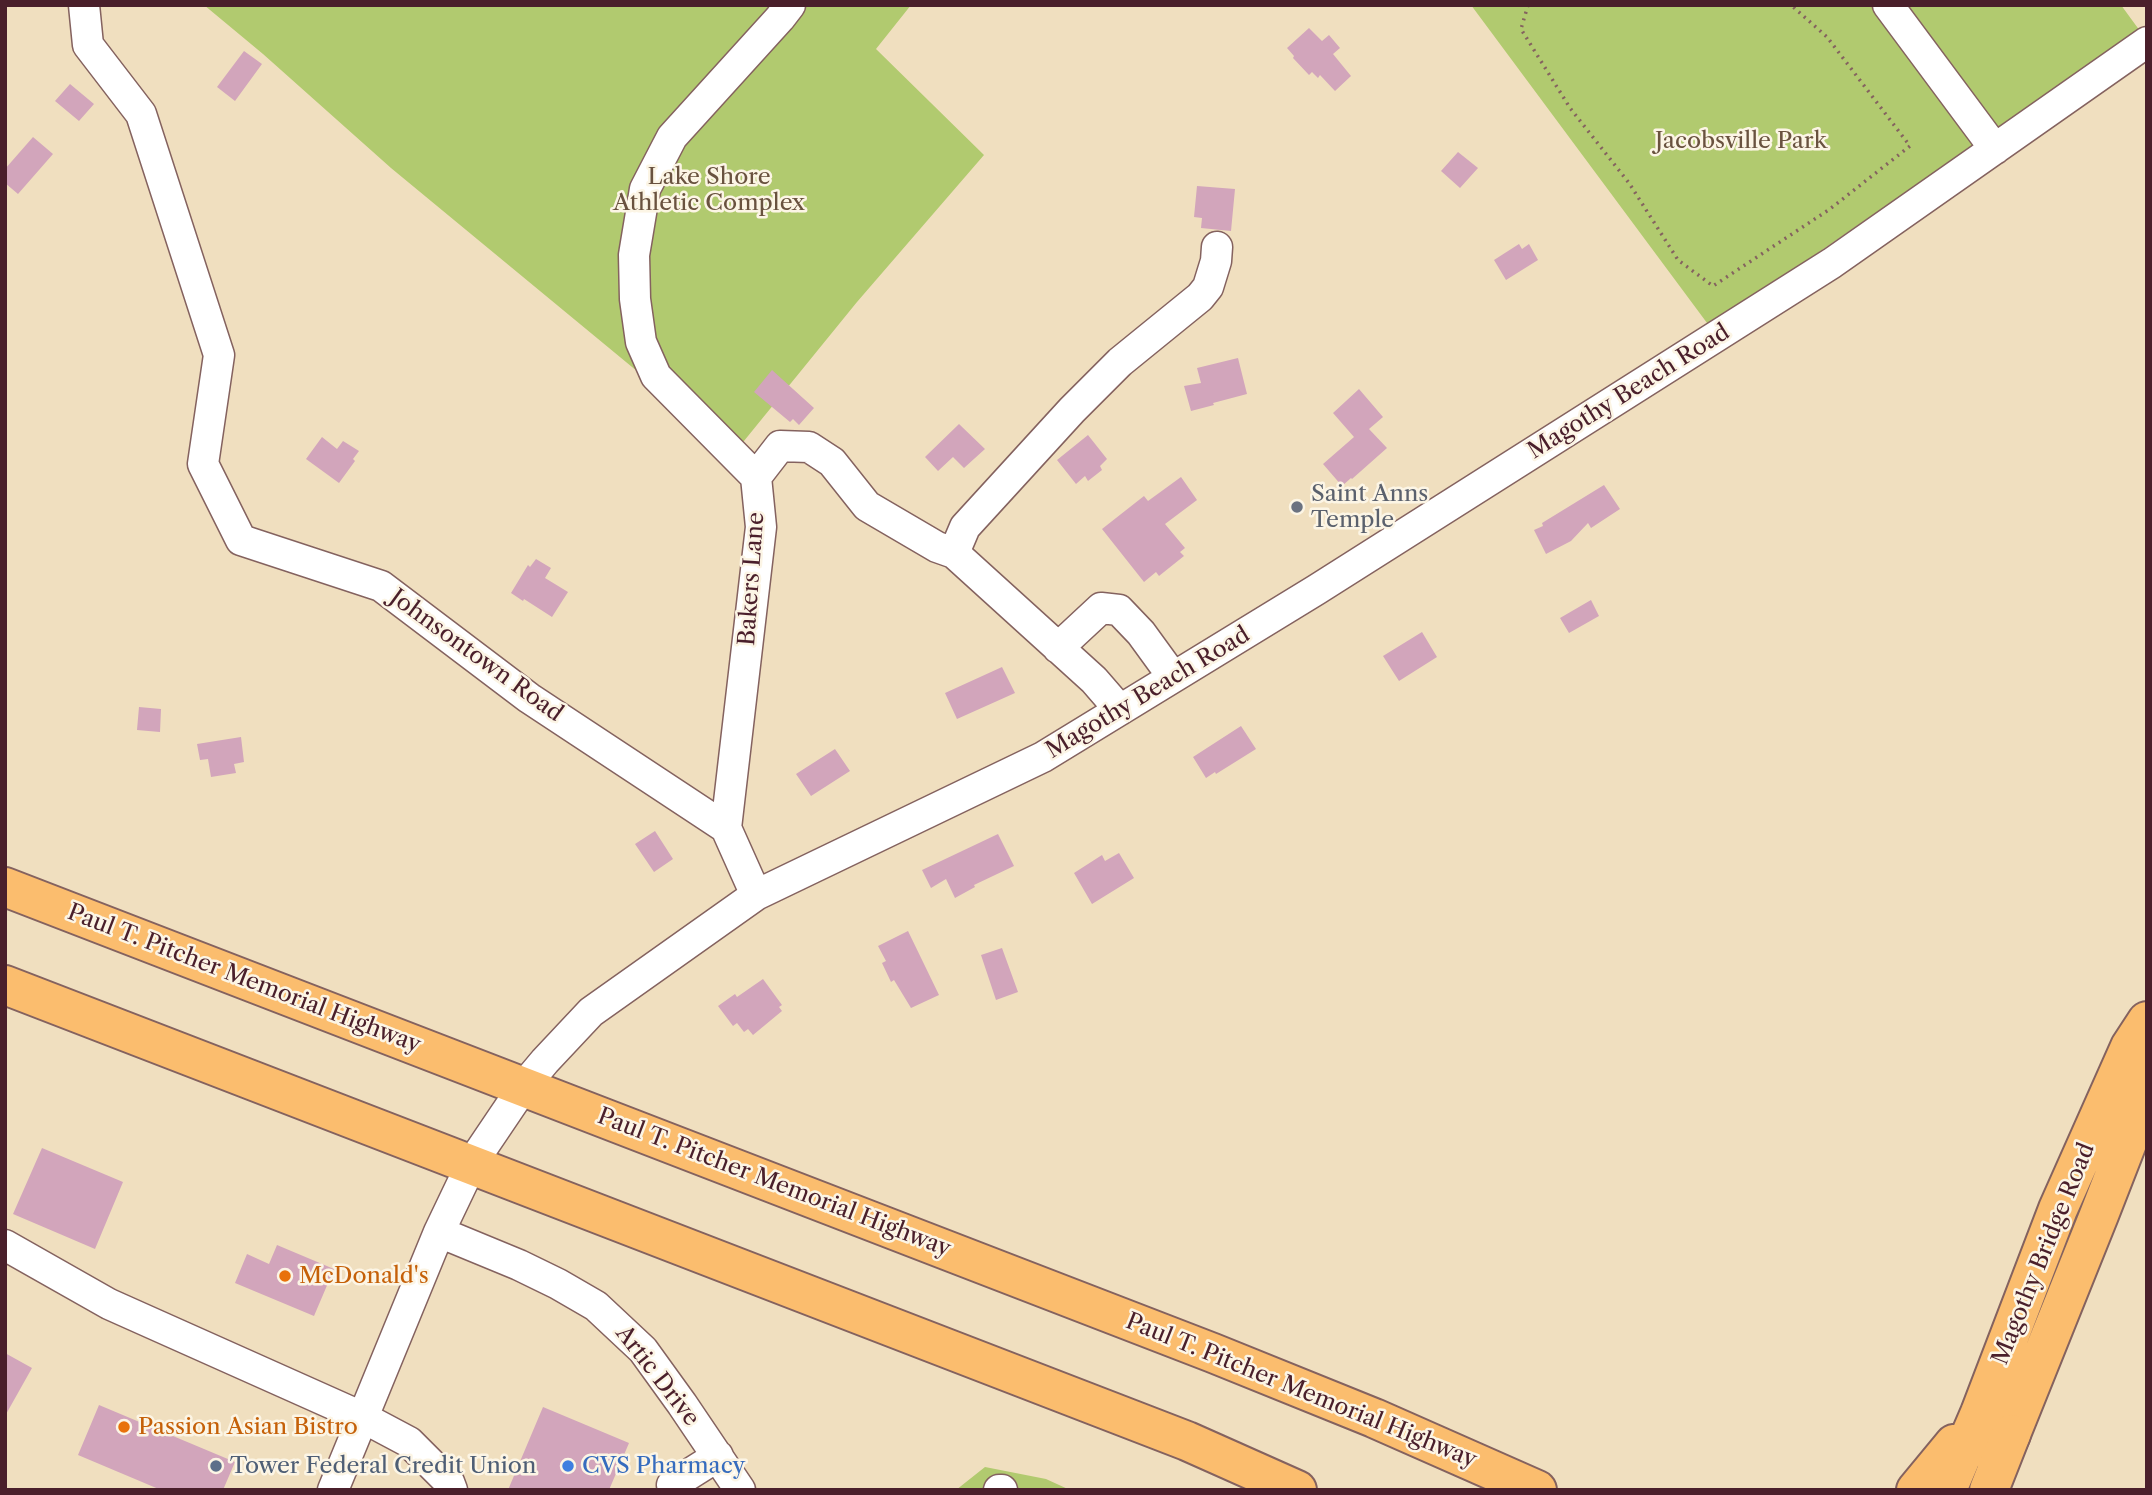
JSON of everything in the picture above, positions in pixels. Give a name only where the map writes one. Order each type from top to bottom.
[{"type":"main road","name":"Paul T. Pitcher Memorial Highway","points":[[5,887],[1226,1357],[1374,1418],[1537,1490]]},
{"type":"main road","points":[[5,985],[472,1163],[1186,1441],[1297,1490]]},
{"type":"main road","name":"Magothy Bridge Road","points":[[1947,1490],[1980,1413],[2058,1209],[2130,1047],[2147,1021]]},
{"type":"main road","name":"Magothy Bridge Road","points":[[1983,1490],[2011,1434],[2143,1102],[2147,1079]]},
{"type":"main road","points":[[1916,1490],[1980,1413]]},
{"type":"main road","points":[[1989,1490],[2011,1434]]},
{"type":"street","name":"Johnsontown Road","points":[[84,5],[89,45],[141,114],[219,355],[203,464],[241,540],[380,586],[529,698],[726,828]]},
{"type":"street","points":[[790,5],[672,137],[645,189],[635,255],[635,299],[641,342],[656,376],[756,477],[780,446],[809,447],[832,462],[867,506],[937,547],[954,553],[1094,680],[1120,710]]},
{"type":"street","points":[[1888,5],[1995,149]]},
{"type":"street","name":"Magothy Beach Road","points":[[333,1490],[439,1232],[472,1163],[524,1086],[591,1012],[756,895],[1043,757],[1317,590],[1832,262],[2147,43]]},
{"type":"street","points":[[954,553],[965,527],[1072,410],[1119,362],[1200,297],[1208,287],[1217,247]]},
{"type":"street","name":"Bakers Lane","points":[[726,828],[761,527],[756,477]]},
{"type":"street","points":[[1058,648],[1101,608],[1119,610],[1141,633],[1173,677]]},
{"type":"street","points":[[726,828],[756,895]]},
{"type":"street","name":"Artic Drive","points":[[439,1232],[528,1270],[596,1306],[643,1350],[740,1490]]},
{"type":"street","points":[[5,1245],[109,1304],[362,1417],[409,1442],[449,1482],[452,1490]]},
{"type":"street","points":[[672,1485],[718,1457]]},
{"type":"path","points":[[1528,5],[1521,29],[1570,108],[1629,183],[1678,260],[1713,286],[1830,209],[1910,146],[1827,37],[1791,5]]},
{"type":"green space","name":"Lake Shore Athletic Complex","points":[[204,5],[911,5],[876,49],[984,155],[857,302],[735,452],[391,168]]},
{"type":"green space","name":"Jacobsville Park","points":[[1471,5],[2121,5],[2140,31],[1710,327]]},
{"type":"green space","points":[[985,1467],[1046,1479],[1070,1490],[956,1490]]},
{"type":"building","points":[[1309,28],[1322,41],[1329,35],[1340,48],[1333,54],[1351,76],[1335,91],[1320,75],[1318,78],[1312,72],[1309,75],[1287,48]]},
{"type":"building","points":[[244,51],[262,64],[235,101],[217,87]]},
{"type":"building","points":[[70,84],[94,104],[79,121],[55,101]]},
{"type":"building","points":[[33,137],[53,154],[18,194],[5,183],[5,169]]},
{"type":"building","points":[[1458,152],[1478,168],[1460,188],[1441,171]]},
{"type":"building","points":[[1197,186],[1235,189],[1231,231],[1201,228],[1202,218],[1194,217]]},
{"type":"building","points":[[1519,244],[1522,249],[1529,244],[1538,260],[1506,280],[1494,260]]},
{"type":"building","points":[[1238,358],[1247,394],[1191,411],[1184,386],[1201,383],[1197,368]]},
{"type":"building","points":[[772,370],[814,408],[799,425],[793,419],[790,422],[754,392]]},
{"type":"building","points":[[1359,389],[1383,417],[1369,429],[1387,448],[1342,486],[1323,464],[1354,437],[1333,413]]},
{"type":"building","points":[[959,424],[985,449],[964,468],[953,457],[938,471],[925,457]]},
{"type":"building","points":[[1088,435],[1107,459],[1100,466],[1102,470],[1088,481],[1085,476],[1076,484],[1057,460]]},
{"type":"building","points":[[322,437],[337,449],[343,441],[359,451],[339,483],[306,459]]},
{"type":"building","points":[[1181,477],[1197,500],[1165,524],[1185,548],[1180,552],[1184,556],[1159,576],[1156,572],[1144,582],[1102,529],[1144,496],[1148,501]]},
{"type":"building","points":[[1604,485],[1620,509],[1591,528],[1588,523],[1571,541],[1546,554],[1534,530]]},
{"type":"building","points":[[536,559],[551,568],[545,578],[568,592],[552,617],[511,593],[528,565],[530,567]]},
{"type":"building","points":[[1591,600],[1599,616],[1569,633],[1560,618]]},
{"type":"building","points":[[1422,632],[1437,657],[1399,681],[1383,656]]},
{"type":"building","points":[[1002,667],[1015,693],[957,719],[945,693]]},
{"type":"building","points":[[139,707],[161,709],[160,732],[137,730]]},
{"type":"building","points":[[1241,726],[1256,749],[1206,778],[1193,757]]},
{"type":"building","points":[[241,737],[244,762],[234,764],[236,773],[211,777],[208,759],[200,760],[197,744]]},
{"type":"building","points":[[835,749],[850,771],[811,796],[796,774]]},
{"type":"building","points":[[655,831],[673,859],[654,872],[635,844]]},
{"type":"building","points":[[998,834],[1014,866],[974,885],[975,887],[955,898],[946,879],[931,888],[922,870]]},
{"type":"building","points":[[1119,853],[1134,878],[1092,904],[1074,873],[1102,855],[1105,861]]},
{"type":"building","points":[[908,931],[939,995],[911,1008],[894,980],[891,982],[882,963],[886,961],[878,946]]},
{"type":"building","points":[[1002,948],[1018,992],[996,1000],[981,955]]},
{"type":"building","points":[[763,979],[782,1005],[779,1007],[782,1011],[753,1035],[748,1029],[744,1032],[737,1023],[733,1026],[718,1006]]},
{"type":"building","points":[[42,1148],[123,1182],[95,1249],[13,1214]]},
{"type":"building","name":"McDonald's","points":[[277,1245],[334,1269],[314,1316],[235,1283],[247,1254],[269,1264]]},
{"type":"building","points":[[5,1353],[32,1368],[5,1416]]},
{"type":"building","points":[[99,1405],[235,1462],[223,1490],[161,1490],[78,1455]]},
{"type":"building","name":"CVS Pharmacy","points":[[543,1407],[629,1443],[609,1490],[508,1490]]},
{"type":"place","name":"Saint Anns Temple","points":[[1297,507]]},
{"type":"place","name":"McDonald's","points":[[285,1276]]},
{"type":"place","name":"Passion Asian Bistro","points":[[124,1427]]},
{"type":"place","name":"Tower Federal Credit Union","points":[[216,1466]]},
{"type":"place","name":"CVS Pharmacy","points":[[568,1466]]}]
